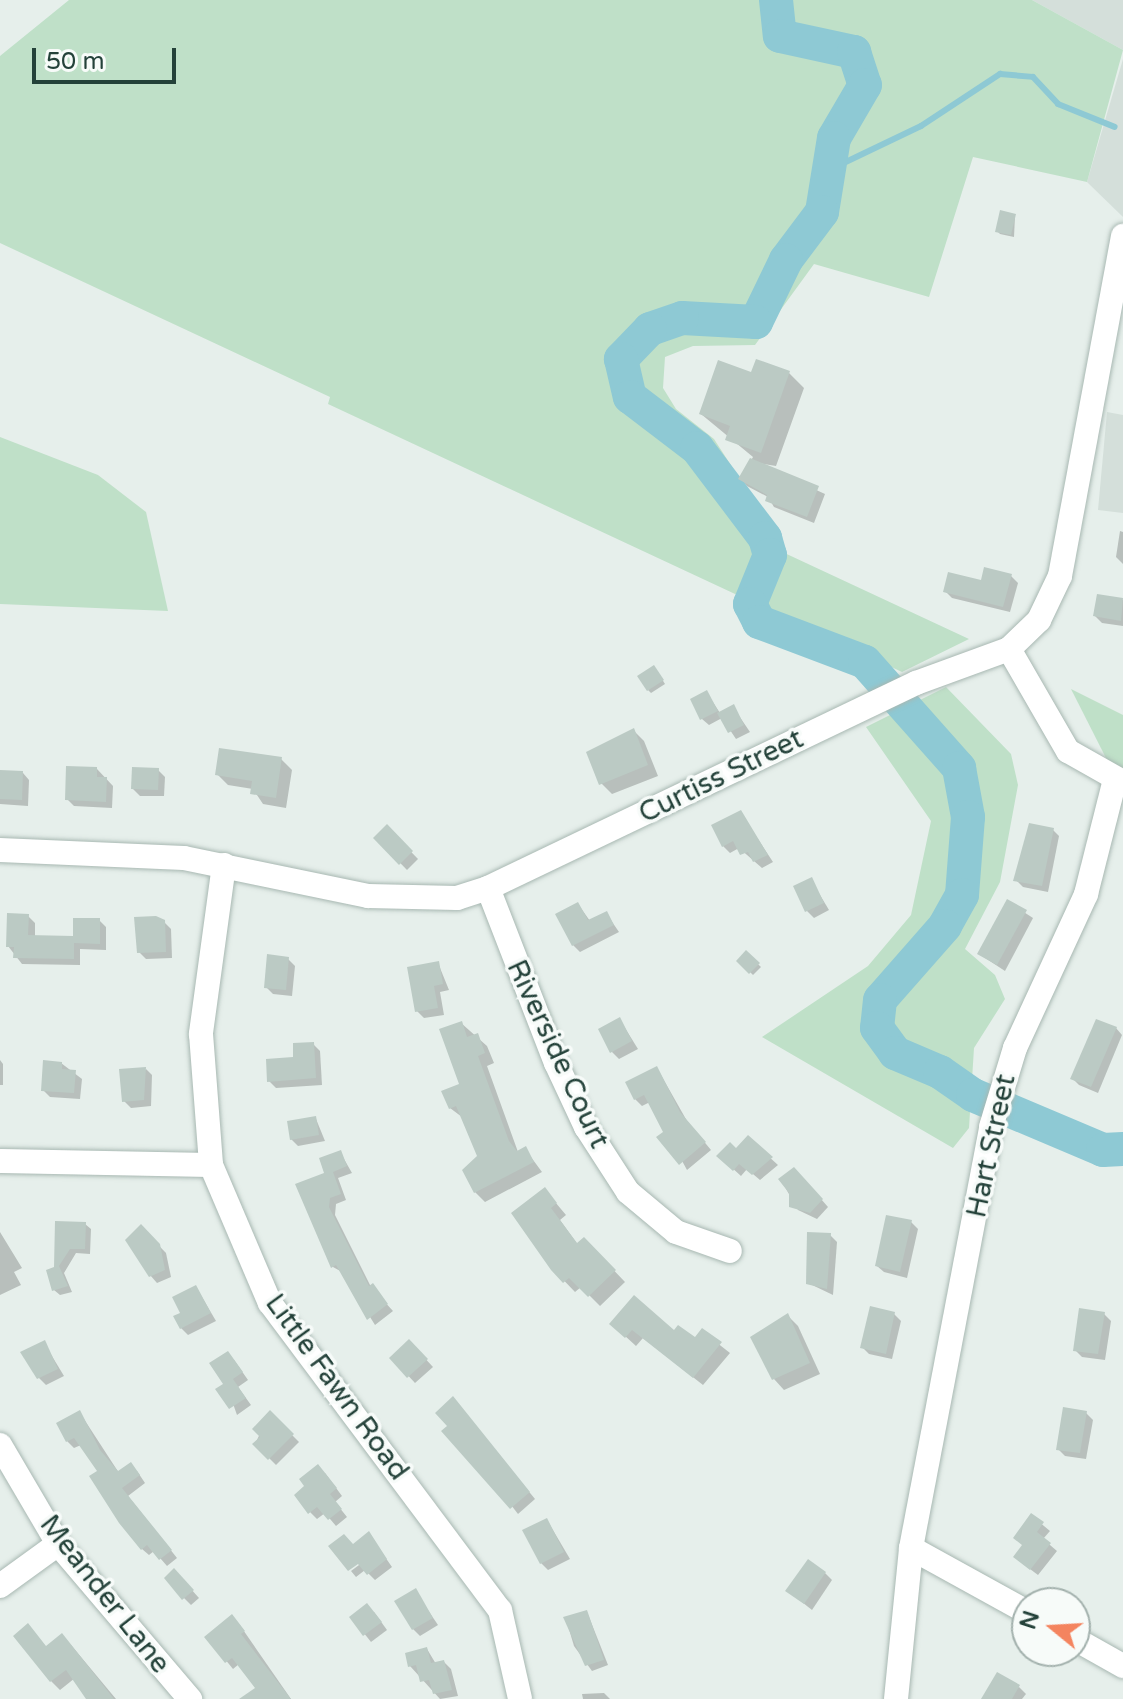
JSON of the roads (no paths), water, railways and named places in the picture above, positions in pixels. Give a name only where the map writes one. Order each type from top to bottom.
[{"type":"street","name":"Curtiss Street","points":[[0,850],[139,854],[224,865],[402,900],[457,898],[488,888],[916,683],[1009,649],[1048,607],[1060,576],[1123,236]]},
{"type":"street","name":"Hart Street","points":[[896,1699],[911,1548],[991,1127],[1002,1084],[1034,1002],[1086,894],[1119,780],[1068,751],[1009,649]]},
{"type":"street","name":"Little Fawn Road","points":[[224,865],[201,1034],[211,1165],[270,1303],[500,1610],[520,1699]]},
{"type":"street","name":"Riverside Court","points":[[488,888],[556,1063],[586,1127],[628,1192],[676,1232],[730,1251]]},
{"type":"street","points":[[0,1161],[211,1165]]},
{"type":"street","name":"Meander Lane","points":[[0,1445],[58,1544],[190,1699]]},
{"type":"street","points":[[0,1586],[58,1544]]},
{"type":"street","points":[[911,1548],[1011,1603]]},
{"type":"street","points":[[1091,1648],[1123,1666]]},
{"type":"waterway","points":[[776,0],[780,36],[854,52],[865,85],[834,138],[822,212],[786,260],[756,322],[682,318],[650,329],[621,359],[630,397],[697,448],[765,538],[770,555],[750,604],[759,622],[865,662],[959,768],[968,817],[962,895],[945,926],[880,1000],[877,1028],[895,1053],[940,1072],[973,1095],[1103,1150],[1123,1149]]},
{"type":"waterway","points":[[829,170],[921,126],[1000,74],[1033,77],[1058,104],[1115,127]]}]
